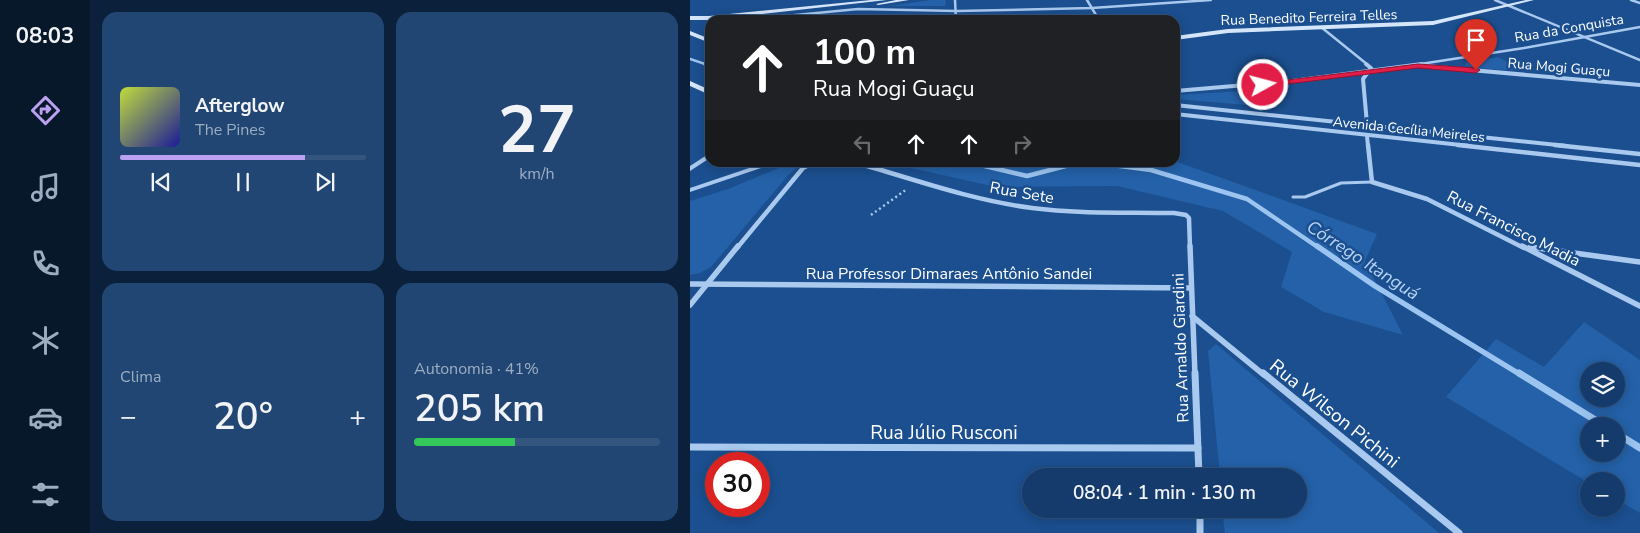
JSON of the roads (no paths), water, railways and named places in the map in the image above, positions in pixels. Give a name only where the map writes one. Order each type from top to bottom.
[{"type":"main road","points":[[738,15],[885,0]]},
{"type":"main road","points":[[765,15],[907,0]]},
{"type":"main road","name":"Rua Benedito Ferreira Telles","points":[[1180,37],[1207,32],[1433,23],[1532,0]]},
{"type":"main road","points":[[690,18],[705,18]]},
{"type":"main road","points":[[690,23],[705,22]]},
{"type":"main road","points":[[690,33],[705,38]]},
{"type":"main road","points":[[690,83],[705,90]]},
{"type":"street","points":[[955,0],[957,15]]},
{"type":"street","points":[[1087,0],[1097,15]]},
{"type":"street","points":[[794,15],[870,8],[957,11],[1092,8],[1211,0]]},
{"type":"street","points":[[1495,0],[1640,60]]},
{"type":"street","points":[[1631,0],[1640,3]]},
{"type":"street","points":[[1321,27],[1370,68],[1363,79],[1367,124]]},
{"type":"street","name":"Rua da Conquista","points":[[1180,91],[1263,85],[1418,66],[1640,27]]},
{"type":"street","name":"Rua Mogi Guaçu","points":[[1449,61],[1458,66],[1476,70]]},
{"type":"street","name":"Rua Mogi Guaçu","points":[[1418,66],[1640,86]]},
{"type":"street","points":[[1180,105],[1640,154]]},
{"type":"street","name":"Avenida Cecília Meireles","points":[[1180,115],[1640,165]]},
{"type":"street","points":[[1367,136],[1372,182]]},
{"type":"street","points":[[690,169],[705,158]]},
{"type":"street","points":[[690,190],[761,167]]},
{"type":"street","points":[[690,306],[805,167]]},
{"type":"street","name":"Rua Sete","points":[[872,167],[961,193],[1031,208],[1064,211],[1174,213],[1186,215],[1190,218]]},
{"type":"street","name":"Rua Francisco Madia","points":[[1372,182],[1427,198],[1640,306]]},
{"type":"street","name":"Rua Arnaldo Giardini","points":[[1190,218],[1190,288],[1198,468]]},
{"type":"street","points":[[1524,247],[1640,262]]},
{"type":"street","name":"Rua Professor Dimaraes Antônio Sandei","points":[[690,284],[1190,288]]},
{"type":"street","name":"Rua Wilson Pichini","points":[[1192,316],[1458,533]]},
{"type":"street","name":"Rua Júlio Rusconi","points":[[690,447],[1198,448]]},
{"type":"street","points":[[1200,518],[1200,533]]},
{"type":"lane","points":[[1293,197],[1302,199],[1314,195],[1323,187],[1340,183],[1372,182]]},
{"type":"waterway","name":"Córrego Itanguá","points":[[690,59],[705,64]]},
{"type":"waterway","name":"Córrego Itanguá","points":[[989,167],[1027,176],[1062,167]]},
{"type":"waterway","name":"Córrego Itanguá","points":[[1128,167],[1151,170],[1247,199],[1319,248]]},
{"type":"waterway","name":"Córrego Itanguá","points":[[1317,246],[1375,286],[1521,375]]},
{"type":"waterway","name":"Córrego Itanguá","points":[[1519,373],[1590,417]]},
{"type":"waterway","name":"Córrego Itanguá","points":[[1625,439],[1640,448]]}]
